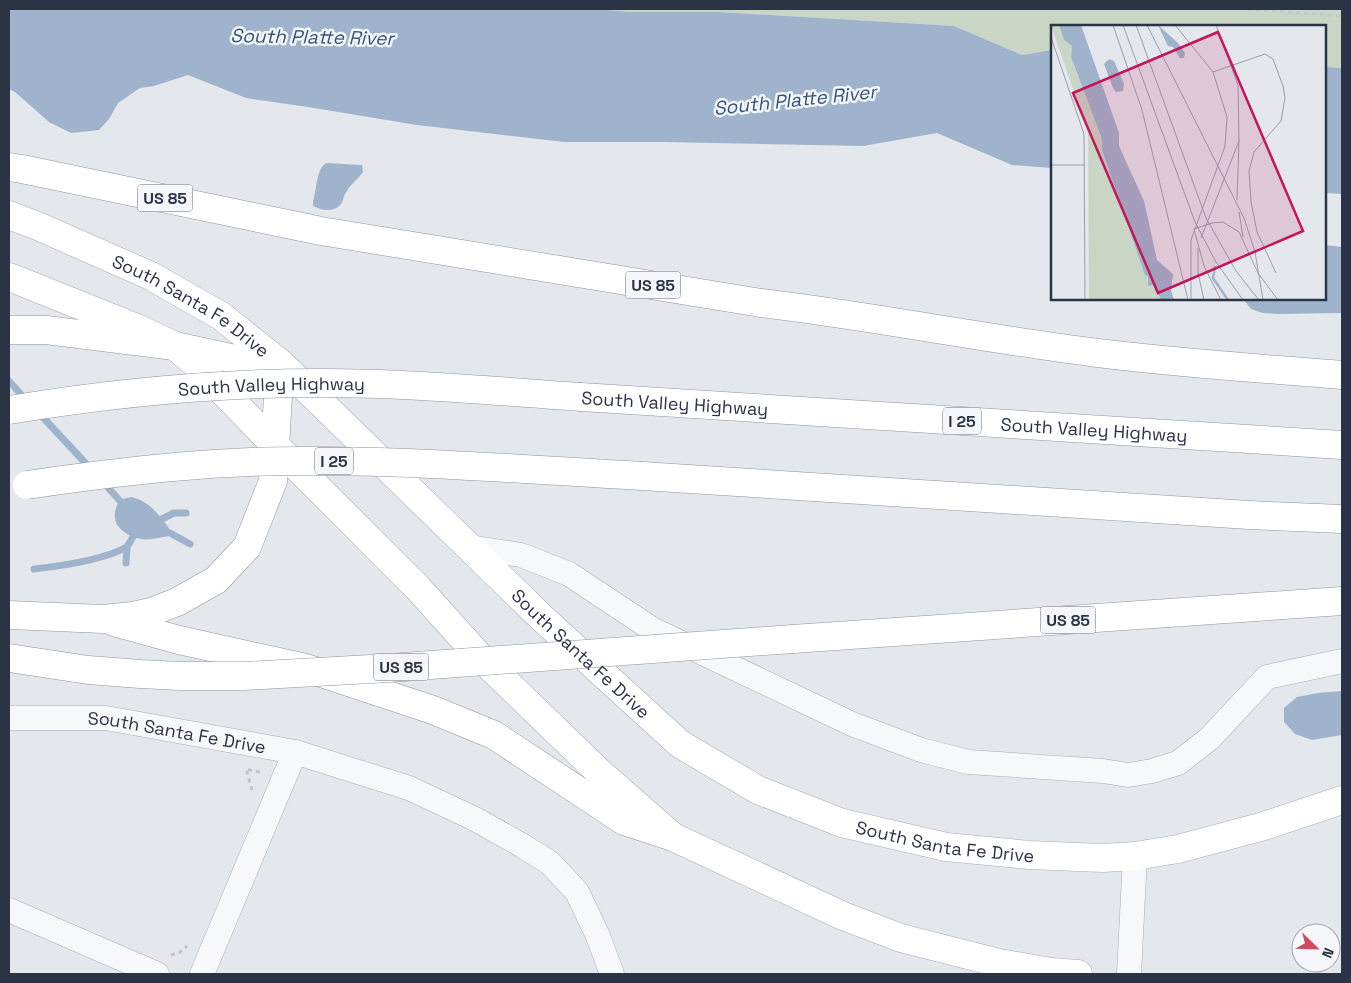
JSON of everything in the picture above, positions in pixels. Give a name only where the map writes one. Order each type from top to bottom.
[{"type":"main road","name":"US 85","points":[[9,167],[321,232],[761,303],[1132,358],[1342,375]]},
{"type":"main road","name":"South Santa Fe Drive","points":[[9,215],[151,276],[221,316],[280,363],[542,618],[680,744],[758,790],[842,823],[946,847],[1029,855],[1103,858],[1135,856],[1178,849],[1245,831],[1342,800]]},
{"type":"main road","points":[[9,277],[139,329],[175,346],[195,362],[417,587],[479,656],[599,772],[673,837]]},
{"type":"main road","points":[[9,330],[46,330],[175,346],[235,359],[280,363],[273,481],[247,547],[216,580],[177,602],[151,612],[133,616],[103,619],[9,615]]},
{"type":"main road","name":"South Valley Highway","points":[[9,410],[124,394],[176,389],[320,383],[581,396],[1342,444]]},
{"type":"main road","name":"I 25","points":[[18,487],[147,469],[243,462],[303,461],[431,464],[1240,515],[1342,519]]},
{"type":"main road","name":"US 85","points":[[9,658],[88,670],[132,674],[243,676],[389,668],[1342,601]]},
{"type":"main road","points":[[103,619],[179,640],[306,668],[433,710],[494,735],[624,821],[673,837],[843,916],[978,966],[1078,974]]},
{"type":"street","points":[[469,547],[521,555],[570,574],[652,629],[852,724],[921,750],[968,762],[1103,771],[1128,775],[1152,772],[1178,763],[1209,739],[1267,677],[1342,661]]},
{"type":"street","name":"South Santa Fe Drive","points":[[9,718],[106,718],[295,752],[410,788],[475,819],[523,846],[550,864],[577,892],[598,936],[612,974]]},
{"type":"street","points":[[202,974],[295,752]]},
{"type":"street","points":[[1129,974],[1135,856]]},
{"type":"street","points":[[9,910],[163,965]]},
{"type":"path","points":[[1248,9],[1342,16]]},
{"type":"path","points":[[246,769],[252,789],[248,798]]},
{"type":"path","points":[[163,965],[180,952],[189,942]]},
{"type":"green space","points":[[597,9],[1342,9],[1342,68],[1326,67],[1326,25],[1051,25],[1051,50],[1022,55],[954,26],[719,12],[631,12]]},
{"type":"water","name":"South Platte River","points":[[9,9],[597,9],[631,12],[719,12],[954,26],[1022,55],[1051,50],[1051,168],[1012,165],[937,133],[863,146],[564,142],[417,125],[246,98],[188,75],[154,86],[140,88],[118,103],[109,119],[99,130],[71,133],[49,122],[15,92],[9,89]]},
{"type":"water","points":[[1326,67],[1342,68],[1342,194],[1326,193]]},
{"type":"water","points":[[327,163],[362,165],[363,172],[350,186],[340,206],[329,210],[313,206],[319,174],[323,165]]},
{"type":"water","points":[[1326,245],[1342,247],[1342,313],[1278,314],[1263,313],[1251,309],[1244,300],[1326,300]]},
{"type":"water","points":[[131,497],[144,502],[154,510],[171,531],[169,536],[142,539],[129,535],[120,529],[115,520],[116,507],[121,500]]},
{"type":"water","points":[[1342,691],[1342,735],[1312,740],[1295,734],[1284,722],[1284,708],[1297,697]]},
{"type":"waterway","points":[[9,381],[27,401]]},
{"type":"waterway","points":[[38,412],[90,468]]},
{"type":"waterway","points":[[103,482],[120,501]]},
{"type":"waterway","points":[[162,519],[174,513],[186,513]]},
{"type":"waterway","points":[[170,533],[190,544]]},
{"type":"waterway","points":[[126,563],[127,547],[133,537]]},
{"type":"waterway","points":[[34,569],[94,559],[127,547]]}]
